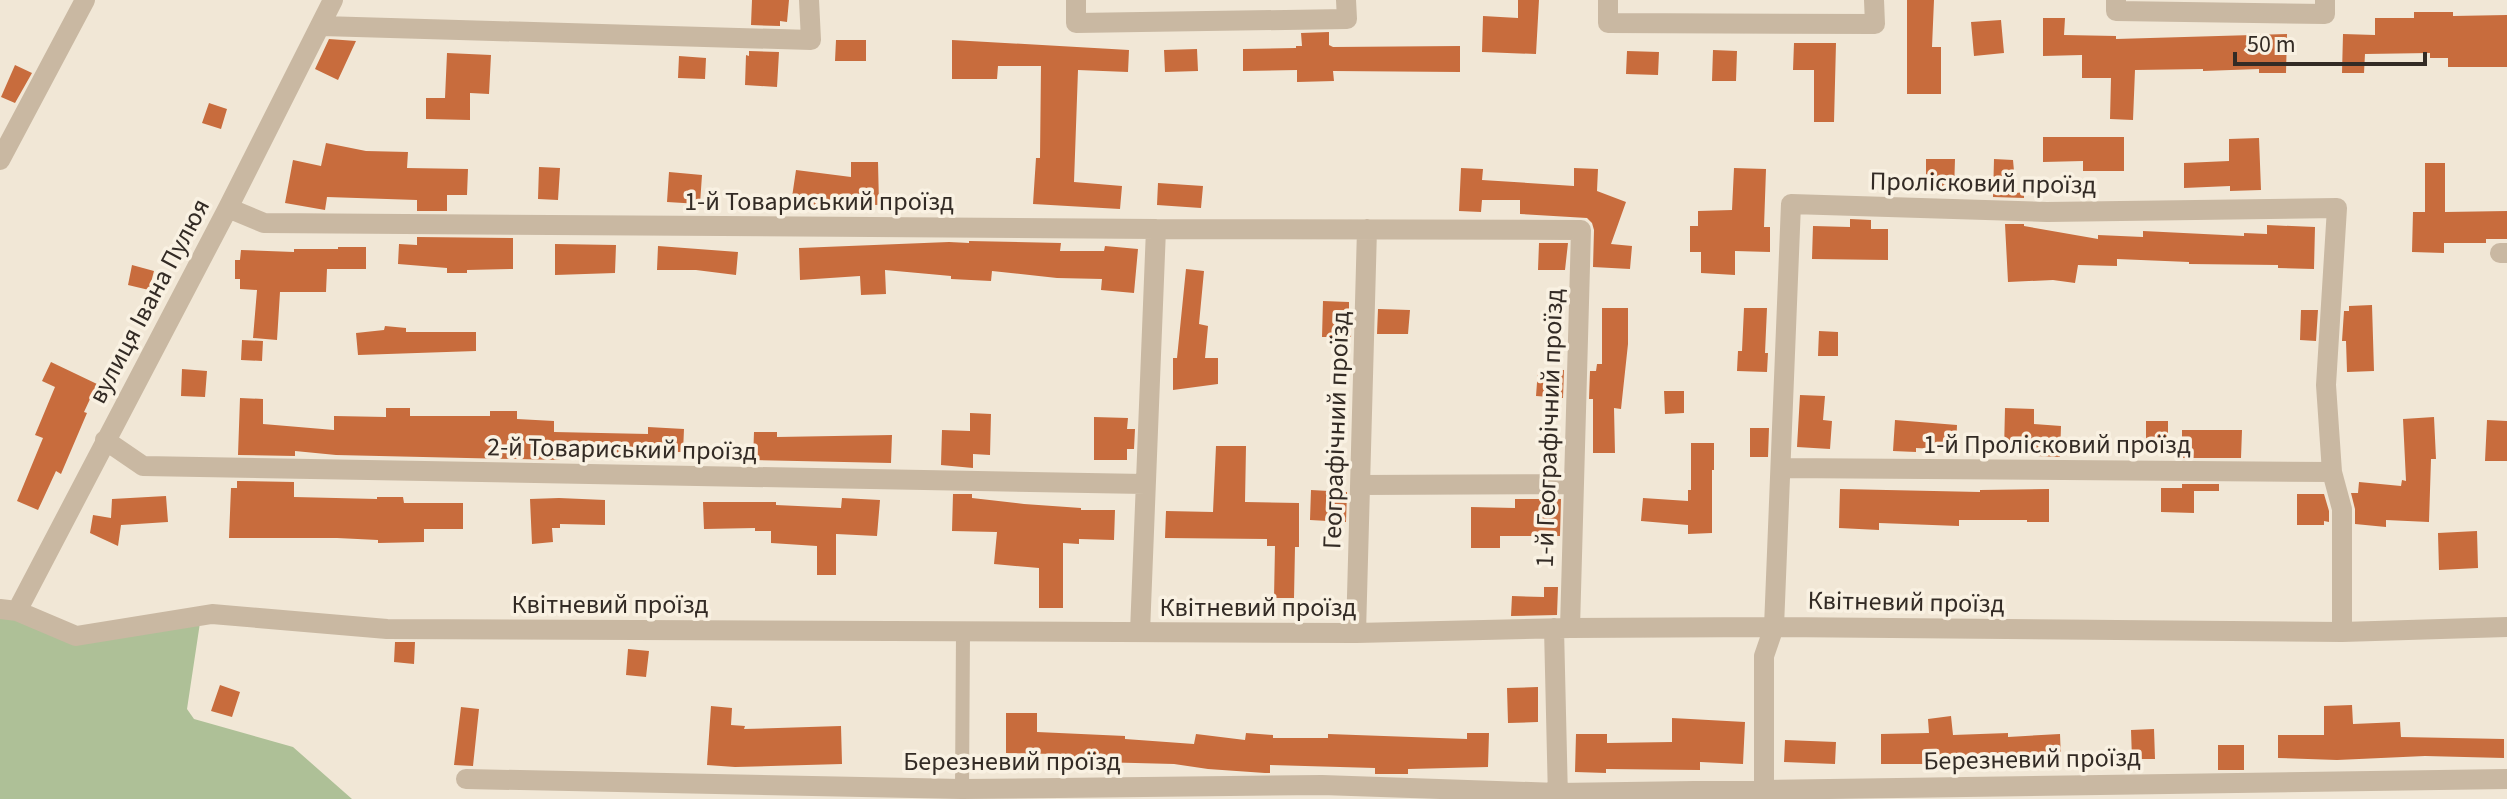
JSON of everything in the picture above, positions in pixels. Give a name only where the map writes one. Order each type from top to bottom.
[{"type":"street","points":[[0,160],[85,0]]},
{"type":"street","name":"вулиця Івана Пулюя","points":[[9,610],[105,440],[228,208],[333,0]]},
{"type":"street","points":[[322,26],[811,40],[809,0]]},
{"type":"street","points":[[1076,0],[1076,23],[1347,19],[1346,0]]},
{"type":"street","points":[[1608,0],[1608,23],[1875,24],[1874,0]]},
{"type":"street","points":[[2116,0],[2116,11],[2325,14],[2325,0]]},
{"type":"street","name":"Пролісковий проїзд","points":[[1764,794],[1764,656],[1774,627],[1791,204],[2047,212],[2337,208],[2326,385],[2332,472],[2342,509],[2342,632]]},
{"type":"street","name":"1-й Товариський проїзд","points":[[228,208],[264,223],[1156,229]]},
{"type":"street","points":[[1140,632],[1156,229],[1367,229]]},
{"type":"street","name":"1-й Географічний проїзд","points":[[1367,229],[1581,230],[1573,484],[1562,628]]},
{"type":"street","name":"Географічний проїзд","points":[[1356,633],[1367,229]]},
{"type":"street","name":"2-й Товариський проїзд","points":[[105,440],[143,466],[1145,484]]},
{"type":"street","name":"1-й Пролісковий проїзд","points":[[1781,468],[2332,472]]},
{"type":"street","points":[[1360,485],[1573,484]]},
{"type":"street","name":"Квітневий проїзд","points":[[9,610],[76,636],[212,614],[387,629],[1356,633],[1774,627],[2342,632],[2507,627]]},
{"type":"street","points":[[1558,796],[1562,628]]},
{"type":"street","name":"Березневий проїзд","points":[[466,779],[1558,796],[2507,779]]},
{"type":"lane","points":[[962,789],[963,632]]},
{"type":"green space","points":[[0,609],[76,636],[201,616],[187,709],[194,719],[293,747],[352,799],[0,799]]},
{"type":"building","points":[[752,0],[789,0],[787,22],[780,21],[780,26],[751,25]]},
{"type":"building","points":[[1518,0],[1539,0],[1536,54],[1482,52],[1483,16],[1518,18]]},
{"type":"building","points":[[1907,0],[1934,0],[1932,47],[1941,47],[1941,94],[1907,94]]},
{"type":"building","points":[[2414,12],[2453,12],[2453,16],[2507,15],[2507,67],[2448,67],[2448,58],[2430,58],[2430,53],[2365,54],[2364,73],[2342,73],[2343,34],[2375,35],[2375,18],[2414,18]]},
{"type":"building","points":[[2043,18],[2065,18],[2064,35],[2116,36],[2116,39],[2287,34],[2286,73],[2259,73],[2259,69],[2135,70],[2133,120],[2110,119],[2111,78],[2082,78],[2082,55],[2043,56]]},
{"type":"building","points":[[2001,20],[2004,53],[1974,56],[1971,22]]},
{"type":"building","points":[[1329,32],[1329,45],[1333,47],[1460,46],[1460,72],[1333,71],[1334,81],[1297,82],[1297,70],[1243,71],[1243,49],[1296,48],[1302,46],[1301,33]]},
{"type":"building","points":[[329,39],[356,41],[338,80],[315,69]]},
{"type":"building","points":[[836,40],[866,40],[866,61],[835,61]]},
{"type":"building","points":[[952,40],[1129,50],[1128,72],[1078,70],[1074,182],[1122,186],[1120,209],[1033,204],[1036,158],[1040,158],[1041,66],[998,66],[997,79],[952,79]]},
{"type":"building","points":[[1794,43],[1836,43],[1834,122],[1814,122],[1814,70],[1793,70]]},
{"type":"building","points":[[1197,49],[1198,71],[1165,72],[1164,50]]},
{"type":"building","points":[[1713,50],[1737,51],[1736,81],[1712,81]]},
{"type":"building","points":[[749,51],[779,52],[777,87],[745,85],[746,55],[749,56]]},
{"type":"building","points":[[1627,51],[1659,52],[1658,75],[1626,74]]},
{"type":"building","points":[[447,53],[491,55],[489,94],[470,93],[470,120],[426,119],[426,98],[445,98]]},
{"type":"building","points":[[679,56],[706,58],[705,79],[678,78]]},
{"type":"building","points":[[15,65],[32,73],[15,103],[1,97]]},
{"type":"building","points":[[209,103],[227,109],[221,129],[202,123]]},
{"type":"building","points":[[2043,137],[2124,137],[2124,171],[2083,171],[2083,161],[2043,162]]},
{"type":"building","points":[[2259,138],[2261,190],[2230,191],[2230,186],[2184,188],[2184,163],[2229,161],[2229,139]]},
{"type":"building","points":[[326,143],[366,151],[408,152],[407,168],[468,169],[467,195],[447,195],[447,211],[417,211],[417,200],[327,197],[325,210],[285,203],[293,160],[321,166]]},
{"type":"building","points":[[1926,159],[1955,159],[1954,191],[1926,191]]},
{"type":"building","points":[[1994,159],[2013,160],[2016,193],[2024,192],[2024,198],[1993,197]]},
{"type":"building","points":[[851,162],[878,162],[879,205],[817,204],[817,207],[791,204],[796,170],[851,177]]},
{"type":"building","points":[[2425,163],[2445,163],[2445,212],[2507,211],[2507,239],[2486,239],[2486,243],[2444,243],[2444,253],[2412,252],[2413,212],[2425,212]]},
{"type":"building","points":[[539,167],[560,168],[558,200],[538,199]]},
{"type":"building","points":[[1461,168],[1483,169],[1482,180],[1574,186],[1574,168],[1598,169],[1597,191],[1626,202],[1611,244],[1632,246],[1630,269],[1593,267],[1594,230],[1587,218],[1520,214],[1520,200],[1482,200],[1481,212],[1459,211]]},
{"type":"building","points":[[1734,168],[1766,169],[1764,227],[1770,227],[1770,252],[1735,251],[1735,275],[1701,273],[1701,252],[1690,252],[1690,226],[1698,226],[1698,211],[1732,210]]},
{"type":"building","points":[[669,172],[702,175],[700,204],[667,202]]},
{"type":"building","points":[[1158,183],[1203,186],[1201,208],[1157,205]]},
{"type":"building","points":[[1850,219],[1871,220],[1871,229],[1888,229],[1888,260],[1812,259],[1813,226],[1850,227]]},
{"type":"building","points":[[2005,224],[2024,224],[2098,239],[2098,235],[2143,237],[2143,231],[2244,236],[2244,233],[2267,234],[2267,225],[2315,227],[2314,269],[2117,259],[2117,266],[2078,265],[2075,283],[2053,280],[2008,282]]},
{"type":"building","points":[[417,237],[513,238],[513,269],[447,273],[447,268],[398,264],[399,244],[417,245]]},
{"type":"building","points":[[969,241],[1061,243],[1060,251],[1104,251],[1105,246],[1138,249],[1134,293],[1101,290],[1102,279],[992,271],[991,281],[885,270],[886,294],[861,295],[860,276],[800,280],[799,248]]},
{"type":"building","points":[[1539,243],[1568,243],[1565,270],[1538,270]]},
{"type":"building","points":[[555,244],[616,245],[615,273],[555,275]]},
{"type":"building","points":[[658,246],[738,252],[736,275],[696,270],[657,270]]},
{"type":"building","points":[[366,247],[366,269],[327,269],[326,292],[280,292],[277,340],[253,338],[257,290],[240,289],[240,279],[235,279],[235,260],[240,260],[241,250],[294,252],[294,249]]},
{"type":"building","points":[[132,265],[154,271],[149,290],[128,285]]},
{"type":"building","points":[[1186,269],[1204,271],[1199,324],[1208,326],[1205,358],[1218,358],[1218,384],[1173,390],[1173,358],[1177,358]]},
{"type":"building","points":[[1323,301],[1349,302],[1349,309],[1352,309],[1351,337],[1322,337]]},
{"type":"building","points":[[2372,305],[2374,371],[2347,372],[2346,341],[2342,341],[2344,311],[2349,311],[2349,306]]},
{"type":"building","points":[[1602,308],[1628,308],[1628,344],[1621,409],[1614,408],[1615,453],[1593,453],[1590,371],[1596,371],[1597,364],[1602,364]]},
{"type":"building","points":[[1744,308],[1767,308],[1767,372],[1737,371],[1738,351],[1742,351]]},
{"type":"building","points":[[1378,309],[1410,310],[1408,334],[1377,334]]},
{"type":"building","points":[[2301,310],[2318,310],[2316,341],[2300,340]]},
{"type":"building","points":[[385,326],[406,328],[406,332],[476,332],[476,351],[358,355],[356,333],[384,330]]},
{"type":"building","points":[[1819,331],[1838,332],[1838,356],[1818,356]]},
{"type":"building","points":[[242,340],[263,341],[262,361],[241,360]]},
{"type":"building","points":[[51,362],[97,384],[61,474],[56,471],[38,510],[17,501],[43,438],[35,435],[55,387],[42,381]]},
{"type":"building","points":[[182,369],[207,371],[205,397],[181,396]]},
{"type":"building","points":[[1538,369],[1564,370],[1563,398],[1536,396]]},
{"type":"building","points":[[1664,391],[1684,391],[1684,413],[1665,414]]},
{"type":"building","points":[[1800,395],[1825,396],[1823,420],[1832,421],[1830,449],[1797,447]]},
{"type":"building","points":[[240,398],[263,399],[263,424],[334,430],[334,416],[386,417],[386,408],[410,408],[410,416],[490,416],[490,411],[517,411],[517,419],[554,421],[554,432],[648,434],[648,427],[684,429],[683,452],[673,452],[673,458],[560,456],[560,460],[336,455],[295,451],[295,456],[238,455]]},
{"type":"building","points":[[2005,408],[2034,409],[2034,424],[2061,426],[2060,457],[2037,456],[2037,452],[2004,451]]},
{"type":"building","points":[[970,413],[991,414],[990,455],[973,454],[973,468],[941,465],[942,430],[970,431]]},
{"type":"building","points":[[1094,417],[1128,418],[1127,429],[1135,429],[1134,449],[1127,449],[1127,460],[1094,460]]},
{"type":"building","points":[[2434,417],[2436,459],[2431,459],[2429,522],[2386,520],[2386,527],[2355,524],[2351,493],[2358,493],[2359,482],[2401,486],[2402,480],[2406,481],[2403,419]]},
{"type":"building","points":[[1895,420],[1957,425],[1956,450],[1916,448],[1916,452],[1893,451]]},
{"type":"building","points":[[2487,420],[2507,421],[2507,461],[2485,461]]},
{"type":"building","points":[[2146,421],[2168,421],[2168,448],[2146,448]]},
{"type":"building","points":[[1750,428],[1769,428],[1768,457],[1750,457]]},
{"type":"building","points":[[2182,430],[2242,430],[2241,458],[2182,458]]},
{"type":"building","points":[[754,432],[777,432],[777,437],[892,435],[891,463],[753,460]]},
{"type":"building","points":[[1691,443],[1714,443],[1712,533],[1688,534],[1688,525],[1641,521],[1643,498],[1688,501],[1688,490],[1691,490]]},
{"type":"building","points":[[1216,446],[1246,446],[1245,502],[1299,503],[1294,598],[1274,598],[1275,546],[1267,546],[1267,539],[1165,538],[1166,511],[1213,512]]},
{"type":"building","points":[[237,481],[294,482],[294,497],[403,497],[404,503],[463,503],[463,529],[424,529],[424,542],[229,538],[231,488],[237,488]]},
{"type":"building","points":[[2182,484],[2219,484],[2219,491],[2194,491],[2194,513],[2161,512],[2161,488],[2182,488]]},
{"type":"building","points":[[1840,489],[1980,492],[2049,489],[2049,522],[1959,520],[1959,526],[1879,523],[1879,530],[1839,528]]},
{"type":"building","points":[[1311,490],[1347,492],[1346,522],[1310,520]]},
{"type":"building","points":[[953,494],[1081,510],[1115,510],[1114,540],[1079,539],[1079,544],[1063,543],[1063,608],[1039,608],[1039,568],[994,564],[997,532],[952,531]]},
{"type":"building","points":[[2297,494],[2324,494],[2329,522],[2324,521],[2324,525],[2297,525]]},
{"type":"building","points":[[166,496],[168,522],[121,525],[118,546],[90,533],[93,515],[111,518],[112,499]]},
{"type":"building","points":[[842,498],[880,500],[877,536],[836,534],[836,575],[817,575],[817,546],[771,543],[771,531],[755,531],[755,528],[704,529],[703,502],[776,502],[776,505],[841,508]]},
{"type":"building","points":[[530,499],[605,500],[605,525],[560,524],[560,528],[552,528],[553,542],[532,544]]},
{"type":"building","points":[[1515,499],[1561,499],[1560,536],[1500,536],[1500,548],[1471,548],[1471,507],[1515,508]]},
{"type":"building","points":[[2477,531],[2478,568],[2439,570],[2438,533]]},
{"type":"building","points":[[1544,587],[1558,587],[1557,615],[1511,616],[1512,596],[1544,597]]},
{"type":"building","points":[[395,642],[415,642],[414,664],[394,662]]},
{"type":"building","points":[[628,649],[649,651],[646,677],[626,675]]},
{"type":"building","points":[[220,685],[240,692],[232,717],[211,711]]},
{"type":"building","points":[[1538,687],[1538,722],[1508,723],[1507,688]]},
{"type":"building","points":[[2352,705],[2353,724],[2400,722],[2401,737],[2504,739],[2504,758],[2278,758],[2278,735],[2324,735],[2324,706]]},
{"type":"building","points":[[711,706],[732,708],[731,725],[745,726],[744,729],[841,726],[842,764],[707,765]]},
{"type":"building","points":[[461,707],[479,709],[473,766],[454,765]]},
{"type":"building","points":[[1006,713],[1037,713],[1037,732],[1125,736],[1125,739],[1194,744],[1196,734],[1245,740],[1246,733],[1273,735],[1273,738],[1328,738],[1328,734],[1467,739],[1467,733],[1489,733],[1488,767],[1408,769],[1408,774],[1375,774],[1375,768],[1270,765],[1270,773],[1265,773],[1174,764],[1058,761],[1058,754],[1006,753]]},
{"type":"building","points":[[1951,716],[1953,735],[2008,733],[2008,737],[2060,734],[2061,760],[1985,763],[1985,759],[1881,764],[1881,734],[1929,733],[1928,719]]},
{"type":"building","points":[[1672,718],[1745,722],[1743,764],[1700,762],[1700,770],[1606,769],[1606,773],[1575,772],[1576,734],[1607,734],[1607,743],[1672,742]]},
{"type":"building","points":[[2154,729],[2155,759],[2132,759],[2131,730]]},
{"type":"building","points":[[1785,740],[1836,742],[1835,764],[1784,762]]},
{"type":"building","points":[[2218,745],[2244,745],[2244,770],[2218,770]]}]
